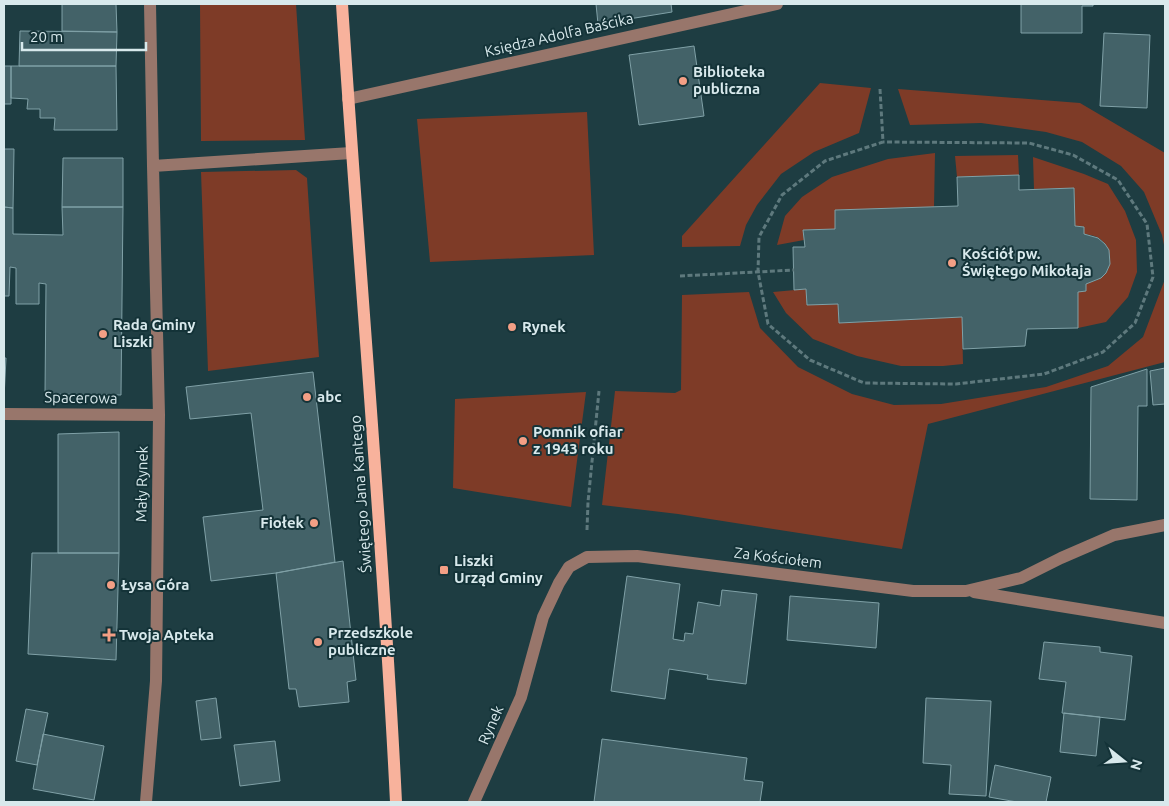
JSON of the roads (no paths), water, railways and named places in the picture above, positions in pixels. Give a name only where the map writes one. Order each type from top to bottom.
[{"type":"main road","name":"Świętego Jana Kantego","points":[[342,4],[351,153],[382,567],[396,802]]},
{"type":"street","name":"Mały Rynek","points":[[146,802],[156,681],[159,415],[150,4]]},
{"type":"street","name":"Księdza Adolfa Baścika","points":[[348,99],[776,4]]},
{"type":"street","points":[[153,166],[351,153]]},
{"type":"street","name":"Spacerowa","points":[[4,414],[159,415]]},
{"type":"street","name":"Za Kościołem","points":[[966,591],[1021,578],[1114,535],[1165,525]]},
{"type":"street","name":"Za Kościołem","points":[[587,557],[637,556],[913,591],[966,591],[1165,623]]},
{"type":"street","name":"Rynek","points":[[474,802],[521,697],[542,617],[569,567],[587,557]]},
{"type":"place","name":"Biblioteka publiczna","points":[[683,81]]},
{"type":"place","name":"Kościół pw. Świętego Mikołaja","points":[[952,263]]},
{"type":"place","name":"Rynek","points":[[512,327]]},
{"type":"place","name":"Rada Gminy Liszki","points":[[103,334]]},
{"type":"place","name":"abc","points":[[307,397]]},
{"type":"place","name":"Pomnik ofiar z 1943 roku","points":[[523,441]]},
{"type":"place","name":"Fiołek","points":[[314,523]]},
{"type":"place","name":"Liszki Urząd Gminy","points":[[444,570]]},
{"type":"place","name":"Łysa Góra","points":[[111,585]]},
{"type":"place","name":"Twoja Apteka","points":[[109,635]]},
{"type":"place","name":"Przedszkole publiczne","points":[[318,642]]}]
